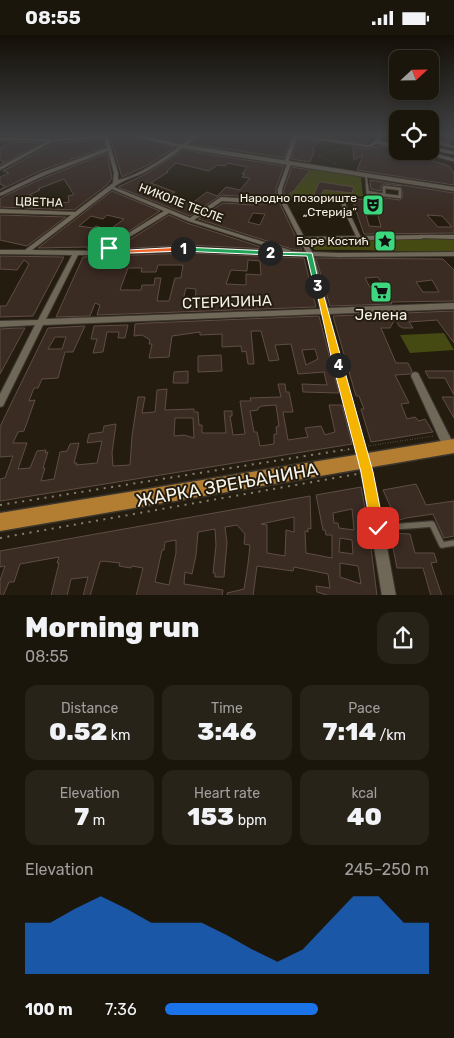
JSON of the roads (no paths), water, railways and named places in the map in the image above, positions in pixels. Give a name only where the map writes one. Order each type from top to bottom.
[{"type":"main road","points":[[269,160],[454,189]]},
{"type":"main road","name":"ЖАРКА ЗРЕЊАНИНА","points":[[0,521],[364,460],[449,443]]},
{"type":"street","points":[[0,169],[16,160]]},
{"type":"street","points":[[0,195],[43,174],[79,160]]},
{"type":"street","points":[[112,160],[116,173],[113,184]]},
{"type":"street","points":[[25,253],[113,184],[136,175],[159,160]]},
{"type":"street","points":[[288,160],[280,189],[282,198],[310,254],[364,460],[389,595]]},
{"type":"street","name":"НИКОЛЕ ТЕСЛЕ","points":[[113,184],[190,220],[294,253]]},
{"type":"street","points":[[190,220],[221,199],[253,201],[282,198]]},
{"type":"street","points":[[352,199],[344,200],[344,206],[359,238]]},
{"type":"street","name":"ЦВЕТНА","points":[[0,211],[77,213]]},
{"type":"street","points":[[104,253],[123,238],[168,211]]},
{"type":"street","points":[[302,239],[454,237]]},
{"type":"street","points":[[0,247],[3,252],[25,253],[104,253],[189,249],[310,254],[451,254],[454,260]]},
{"type":"street","points":[[0,403],[76,253]]},
{"type":"street","name":"СТЕРИЈИНА","points":[[0,324],[324,313],[454,306]]},
{"type":"street","points":[[415,376],[449,443]]},
{"type":"lane","points":[[366,176],[368,194],[400,197],[400,189],[384,187],[384,195]]},
{"type":"lane","points":[[378,528],[432,525],[442,545],[454,543]]},
{"type":"place","name":"Народно позориште „Стерија”","points":[[373,205]]},
{"type":"place","name":"Боре Костић","points":[[385,241]]},
{"type":"place","name":"Јелена","points":[[381,292]]}]
